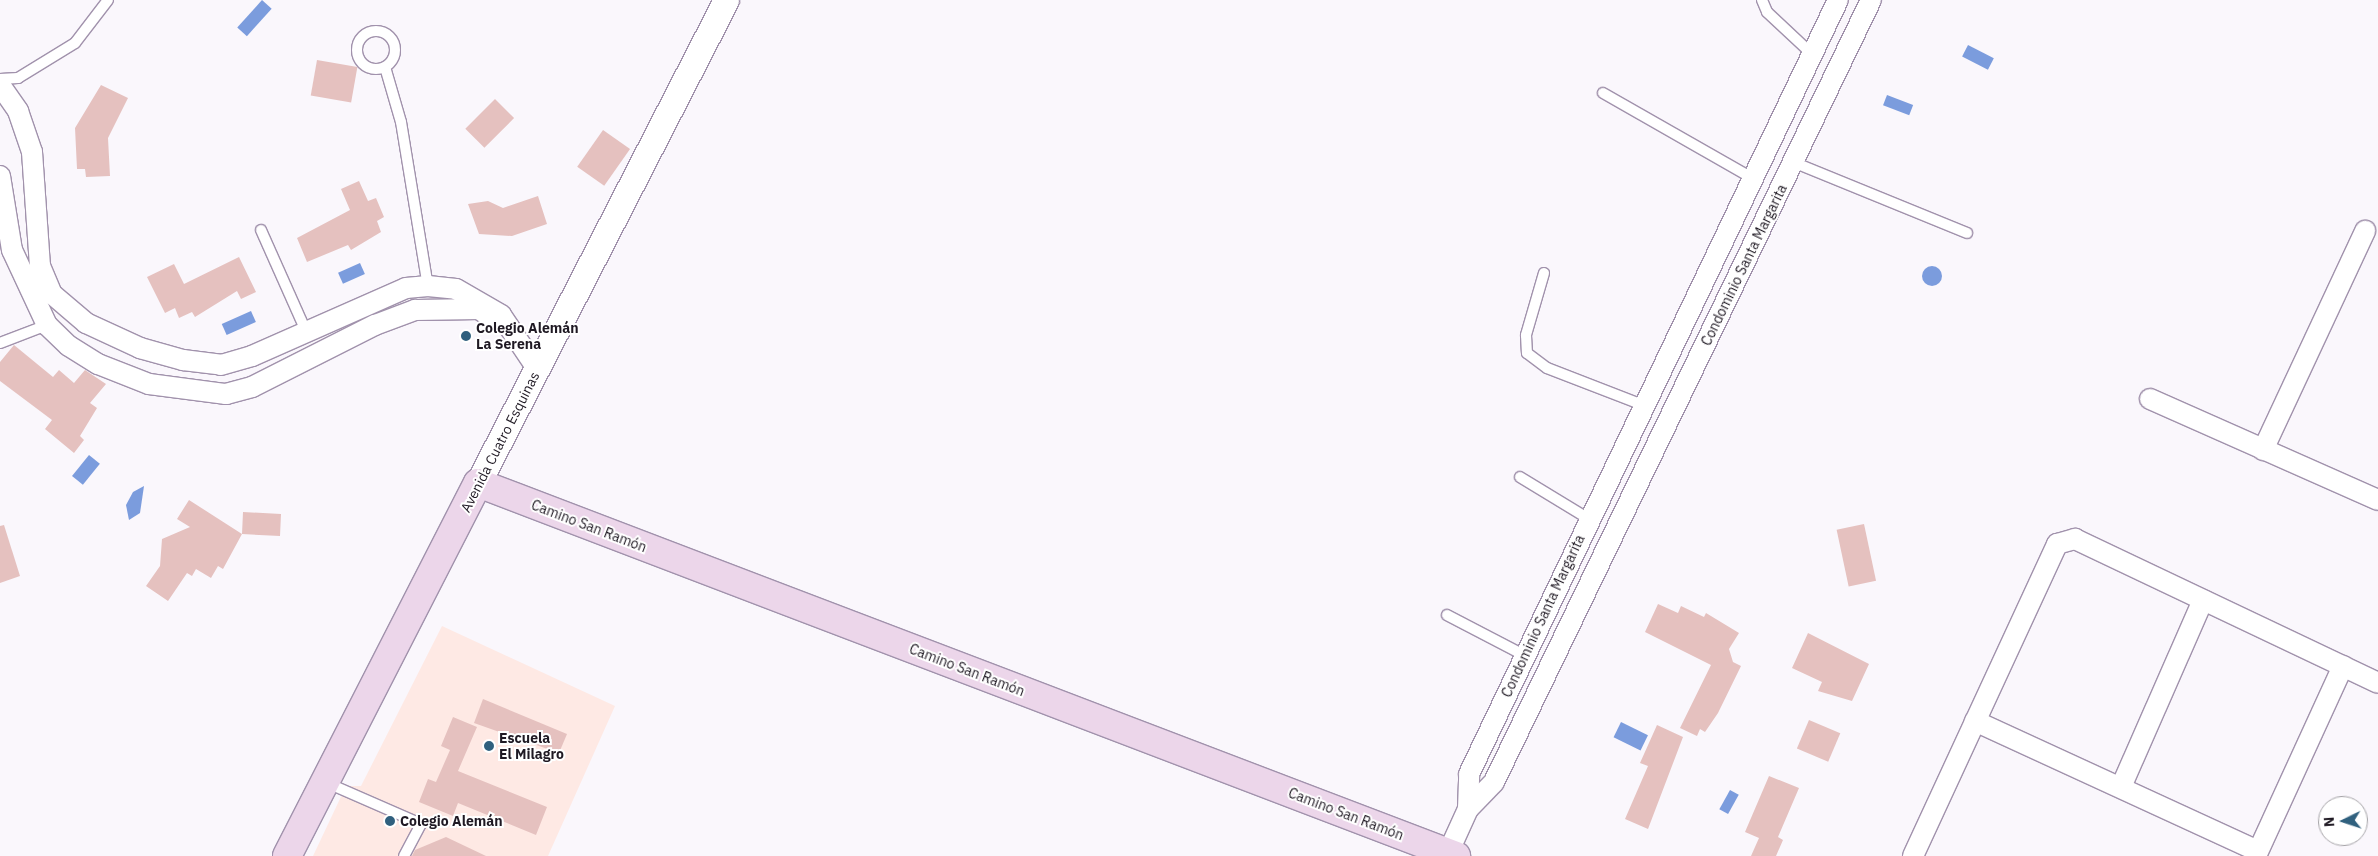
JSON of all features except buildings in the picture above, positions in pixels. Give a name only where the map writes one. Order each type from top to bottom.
[{"type":"main road","name":"Avenida Cuatro Esquinas","points":[[287,856],[478,484]]},
{"type":"main road","name":"Camino San Ramón","points":[[478,484],[1452,854]]},
{"type":"street","name":"Avenida Cuatro Esquinas","points":[[478,484],[726,0]]},
{"type":"street","name":"Condominio Santa Margarita","points":[[1452,854],[1468,809],[1469,774],[1632,427],[1838,0]]},
{"type":"street","name":"Condominio Santa Margarita","points":[[1468,809],[1494,782],[1871,0]]},
{"type":"street","points":[[0,85],[18,111],[32,152],[40,266],[52,294],[78,316],[140,348],[221,365],[406,288],[428,286],[456,290],[501,315],[536,373]]},
{"type":"street","points":[[1775,131],[1802,144]]},
{"type":"street","points":[[0,176],[12,250],[26,288],[47,325],[69,346],[98,364],[140,381],[226,394],[252,387],[375,325],[416,310],[480,309],[510,336],[536,373]]},
{"type":"street","points":[[2263,450],[2365,231]]},
{"type":"street","points":[[47,325],[78,316]]},
{"type":"street","points":[[2150,399],[2378,500]]},
{"type":"street","points":[[1632,427],[1659,441]]},
{"type":"street","points":[[1913,856],[2057,544],[2075,538],[2378,683]]},
{"type":"street","points":[[2121,788],[2203,600]]},
{"type":"street","points":[[1975,721],[2257,853],[2343,666]]},
{"type":"lane","points":[[0,79],[18,78],[75,43],[108,0]]},
{"type":"lane","points":[[1762,0],[1767,12],[1812,54]]},
{"type":"lane","points":[[385,67],[401,122],[428,286]]},
{"type":"lane","points":[[1603,94],[1752,178]]},
{"type":"lane","points":[[1793,162],[1967,233]]},
{"type":"lane","points":[[261,230],[306,331]]},
{"type":"lane","points":[[1544,274],[1526,334],[1527,354],[1547,368],[1643,405]]},
{"type":"lane","points":[[0,343],[47,325]]},
{"type":"lane","points":[[1520,477],[1589,519]]},
{"type":"lane","points":[[1447,616],[1524,655]]},
{"type":"lane","points":[[324,782],[421,824],[404,856]]},
{"type":"shaded area","name":"Escuela El Milagro","points":[[442,626],[615,706],[548,856],[313,856],[346,786],[361,786]]},
{"type":"water","points":[[262,0],[272,9],[247,36],[237,27]]},
{"type":"water","points":[[1968,45],[1994,58],[1988,70],[1962,57]]},
{"type":"water","points":[[1887,95],[1913,105],[1909,115],[1883,105]]},
{"type":"water","points":[[360,263],[365,274],[343,284],[338,273]]},
{"type":"water","points":[[1932,266],[1939,269],[1942,276],[1939,283],[1932,286],[1925,283],[1922,276],[1925,269]]},
{"type":"water","points":[[251,311],[256,322],[227,335],[222,324]]},
{"type":"water","points":[[89,455],[100,464],[83,485],[72,476]]},
{"type":"water","points":[[144,486],[140,513],[129,520],[126,505],[133,492]]},
{"type":"water","points":[[1621,722],[1648,735],[1641,750],[1614,737]]},
{"type":"water","points":[[1730,790],[1739,795],[1728,814],[1719,809]]},
{"type":"place","name":"Colegio Alemán La Serena","points":[[466,336]]},
{"type":"place","name":"Escuela El Milagro","points":[[489,746]]},
{"type":"place","name":"Colegio Alemán","points":[[390,821]]}]
